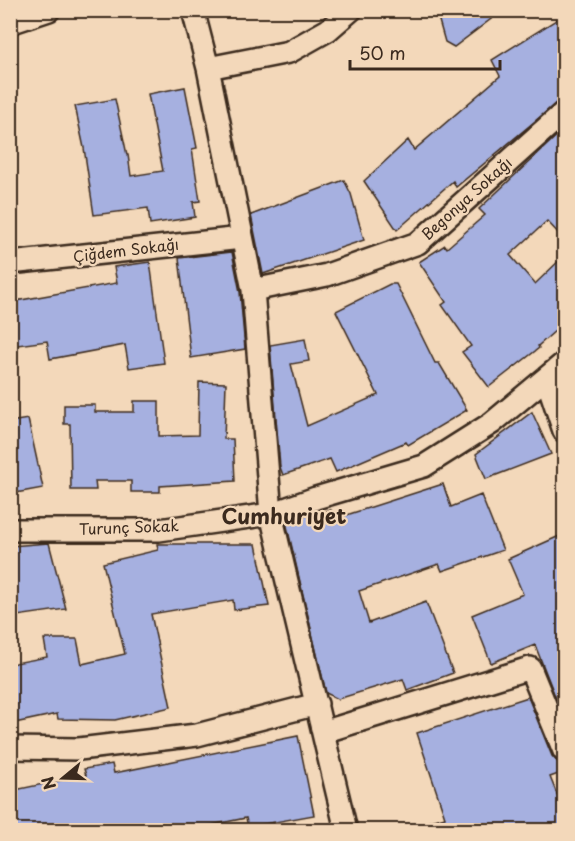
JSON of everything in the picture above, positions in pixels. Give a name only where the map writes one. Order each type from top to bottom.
[{"type":"street","points":[[10,22],[49,10]]},
{"type":"street","points":[[193,10],[208,68],[253,290],[271,514],[346,831]]},
{"type":"street","points":[[208,68],[289,52],[328,30],[351,10]]},
{"type":"street","name":"Begonya Sokağı","points":[[253,290],[327,275],[418,243],[564,112]]},
{"type":"street","name":"Çiğdem Sokağı","points":[[10,263],[242,238]]},
{"type":"street","name":"Turunç Sokak","points":[[10,530],[159,530],[271,514],[423,466],[492,423],[547,380],[564,363]]},
{"type":"street","points":[[547,380],[564,431]]},
{"type":"street","points":[[323,732],[530,668],[564,751]]},
{"type":"street","points":[[10,748],[79,749],[197,735],[317,704]]},
{"type":"building","points":[[436,10],[503,10],[454,47],[445,42]]},
{"type":"building","points":[[564,15],[564,97],[456,187],[453,181],[397,230],[364,181],[408,140],[414,150],[500,76],[492,60]]},
{"type":"building","points":[[185,87],[197,148],[192,149],[200,201],[193,202],[195,217],[150,224],[148,208],[94,215],[75,106],[115,99],[131,176],[163,171],[148,94]]},
{"type":"building","points":[[564,129],[564,239],[547,221],[510,255],[535,284],[564,256],[564,323],[538,346],[539,348],[489,387],[462,352],[471,346],[442,305],[446,302],[419,262],[445,245],[447,248],[485,215],[479,209]]},
{"type":"building","points":[[344,180],[351,194],[364,240],[263,274],[251,215]]},
{"type":"building","points":[[232,252],[240,292],[245,349],[191,358],[179,258]]},
{"type":"building","points":[[150,262],[164,363],[129,368],[125,345],[50,359],[47,341],[10,346],[10,302],[117,283],[114,267]]},
{"type":"building","points":[[390,284],[396,284],[435,363],[439,363],[467,410],[408,445],[406,442],[336,472],[330,459],[283,475],[280,467],[270,345],[305,339],[309,361],[291,364],[307,426],[378,395],[336,311]]},
{"type":"building","points":[[199,382],[226,383],[224,439],[233,439],[235,481],[160,486],[160,492],[131,492],[131,481],[95,481],[96,490],[71,490],[70,424],[64,424],[64,405],[95,405],[95,412],[134,412],[134,401],[159,401],[159,436],[198,435]]},
{"type":"building","points":[[532,412],[551,454],[486,479],[476,454]]},
{"type":"building","points":[[28,419],[43,488],[10,494],[10,422]]},
{"type":"building","points":[[443,484],[451,507],[481,495],[503,550],[442,571],[439,564],[359,591],[369,623],[426,602],[453,673],[407,690],[403,679],[338,699],[326,693],[286,522],[331,510],[334,519]]},
{"type":"building","points":[[564,534],[564,719],[535,645],[491,663],[472,615],[523,594],[508,559]]},
{"type":"building","points":[[49,543],[66,609],[10,617],[10,546]]},
{"type":"building","points":[[157,544],[256,544],[269,606],[234,610],[233,600],[151,614],[171,707],[115,720],[58,719],[57,714],[10,724],[10,664],[47,657],[44,639],[77,639],[82,664],[125,654],[103,563],[158,550]]},
{"type":"building","points":[[528,697],[552,756],[564,763],[564,772],[550,777],[564,812],[564,831],[415,831],[414,826],[445,817],[417,733]]},
{"type":"building","points":[[298,736],[314,815],[248,827],[246,818],[182,831],[10,831],[10,791],[86,775],[84,769],[112,764],[114,773]]},
{"type":"district","name":"Cumhuriyet","points":[[284,517]]}]
